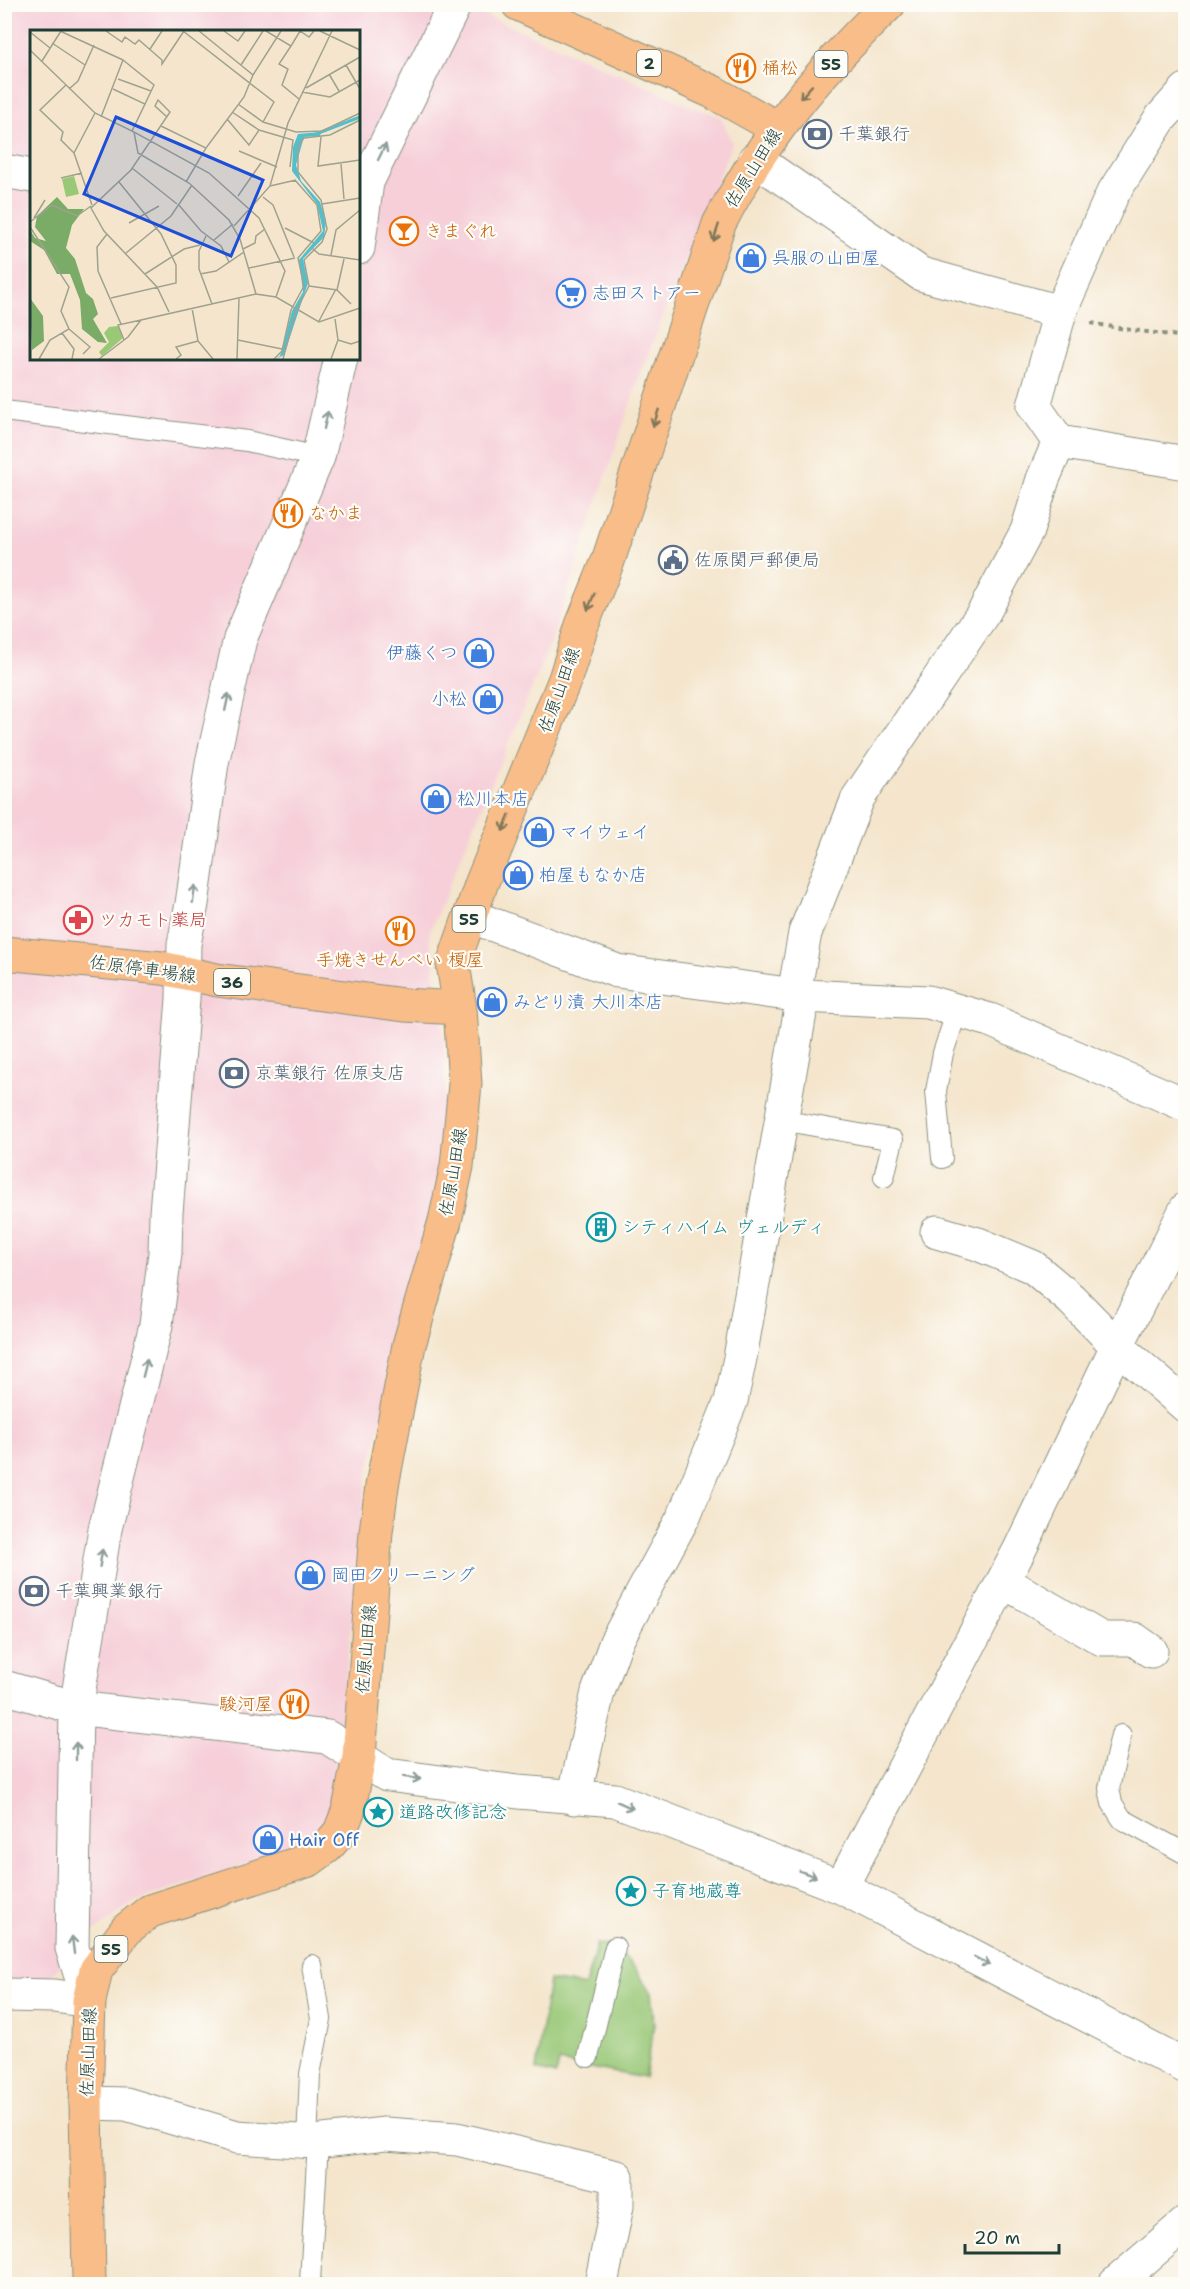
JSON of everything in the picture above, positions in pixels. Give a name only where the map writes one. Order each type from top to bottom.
[{"type":"main road","name":"2","points":[[518,4],[713,92],[777,128]]},
{"type":"main road","name":"佐原山田線","points":[[89,2284],[86,2103],[89,2001],[96,1970],[127,1929],[150,1911],[309,1860],[340,1832],[349,1809],[359,1757],[376,1532],[382,1485],[409,1345],[445,1221],[457,1166],[465,1084],[460,1008],[453,964],[482,882],[565,679],[582,625],[608,561],[719,224],[739,184],[777,128],[808,90],[889,4]]},
{"type":"main road","name":"佐原停車場線","points":[[4,953],[162,968],[217,980],[381,1002],[460,1008]]},
{"type":"street","points":[[360,233],[367,182],[455,4]]},
{"type":"street","points":[[1185,90],[1160,119],[1112,195],[1059,312],[1034,406],[1059,442],[1185,463]]},
{"type":"street","points":[[755,159],[921,274],[1059,312]]},
{"type":"street","points":[[4,171],[30,176]]},
{"type":"street","points":[[4,1995],[55,1996],[89,2001],[72,1948],[76,1708],[105,1529],[156,1325],[165,1253],[183,999],[184,944],[212,763],[240,639],[318,457],[341,360]]},
{"type":"street","points":[[574,1798],[598,1692],[616,1642],[684,1515],[731,1401],[781,1120],[799,995],[805,933],[858,798],[984,612],[1027,531],[1043,479],[1059,442]]},
{"type":"street","points":[[470,916],[617,971],[799,995],[928,1002],[990,1020],[1185,1105]]},
{"type":"street","points":[[841,1887],[1003,1581],[1185,1209]]},
{"type":"street","points":[[937,1232],[978,1244],[1033,1267],[1071,1299],[1117,1346],[1185,1406]]},
{"type":"street","points":[[1003,1581],[1102,1638],[1134,1639],[1151,1651]]},
{"type":"street","points":[[4,1688],[76,1708],[327,1737],[387,1775],[574,1798],[615,1800],[841,1887],[1185,2067]]},
{"type":"street","points":[[86,2103],[126,2104],[237,2137],[312,2142],[385,2134],[457,2139],[617,2177],[617,2206],[601,2284]]},
{"type":"street","points":[[1115,2284],[1185,2223]]},
{"type":"lane","points":[[4,411],[247,441],[318,457]]},
{"type":"lane","points":[[942,1158],[936,1091],[943,1053],[957,1011]]},
{"type":"lane","points":[[781,1120],[893,1140],[885,1177]]},
{"type":"lane","points":[[1121,1735],[1109,1788],[1112,1803],[1122,1820],[1185,1854]]},
{"type":"lane","points":[[588,2057],[615,1947]]},
{"type":"lane","points":[[310,2282],[312,2142],[309,2074],[321,2019],[312,1965]]},
{"type":"path","points":[[1059,312],[1076,320],[1185,337]]},
{"type":"shaded area","points":[[5,5],[463,5],[690,106],[721,117],[732,143],[639,377],[549,647],[429,933],[444,1037],[446,1122],[440,1182],[366,1483],[332,1812],[312,1841],[134,1902],[88,1936],[47,1980],[5,1980]]},
{"type":"green space","points":[[597,1944],[615,1947],[634,1967],[651,1993],[654,2024],[645,2078],[559,2062],[556,2075],[536,2070],[549,1980],[585,1986]]},
{"type":"place","name":"桶松","points":[[741,68]]},
{"type":"place","name":"千葉銀行","points":[[817,134]]},
{"type":"place","name":"きまぐれ","points":[[404,231]]},
{"type":"place","name":"呉服の山田屋","points":[[751,258]]},
{"type":"place","name":"志田ストアー","points":[[571,293]]},
{"type":"place","name":"なかま","points":[[288,513]]},
{"type":"place","name":"佐原関戸郵便局","points":[[673,560]]},
{"type":"place","name":"伊藤くつ","points":[[479,653]]},
{"type":"place","name":"小松","points":[[488,699]]},
{"type":"place","name":"松川本店","points":[[436,799]]},
{"type":"place","name":"マイウェイ","points":[[539,832]]},
{"type":"place","name":"柏屋もなか店","points":[[518,875]]},
{"type":"place","name":"ツカモト薬局","points":[[78,920]]},
{"type":"place","name":"手焼きせんべい 榎屋","points":[[400,931]]},
{"type":"place","name":"みどり漬 大川本店","points":[[492,1002]]},
{"type":"place","name":"京葉銀行 佐原支店","points":[[234,1073]]},
{"type":"place","name":"シティハイム ヴェルディ","points":[[601,1227]]},
{"type":"place","name":"岡田クリーニング","points":[[310,1575]]},
{"type":"place","name":"千葉興業銀行","points":[[34,1591]]},
{"type":"place","name":"駿河屋","points":[[294,1704]]},
{"type":"place","name":"道路改修記念","points":[[378,1812]]},
{"type":"place","name":"Hair Off","points":[[268,1840]]},
{"type":"place","name":"子育地蔵尊","points":[[631,1891]]}]
